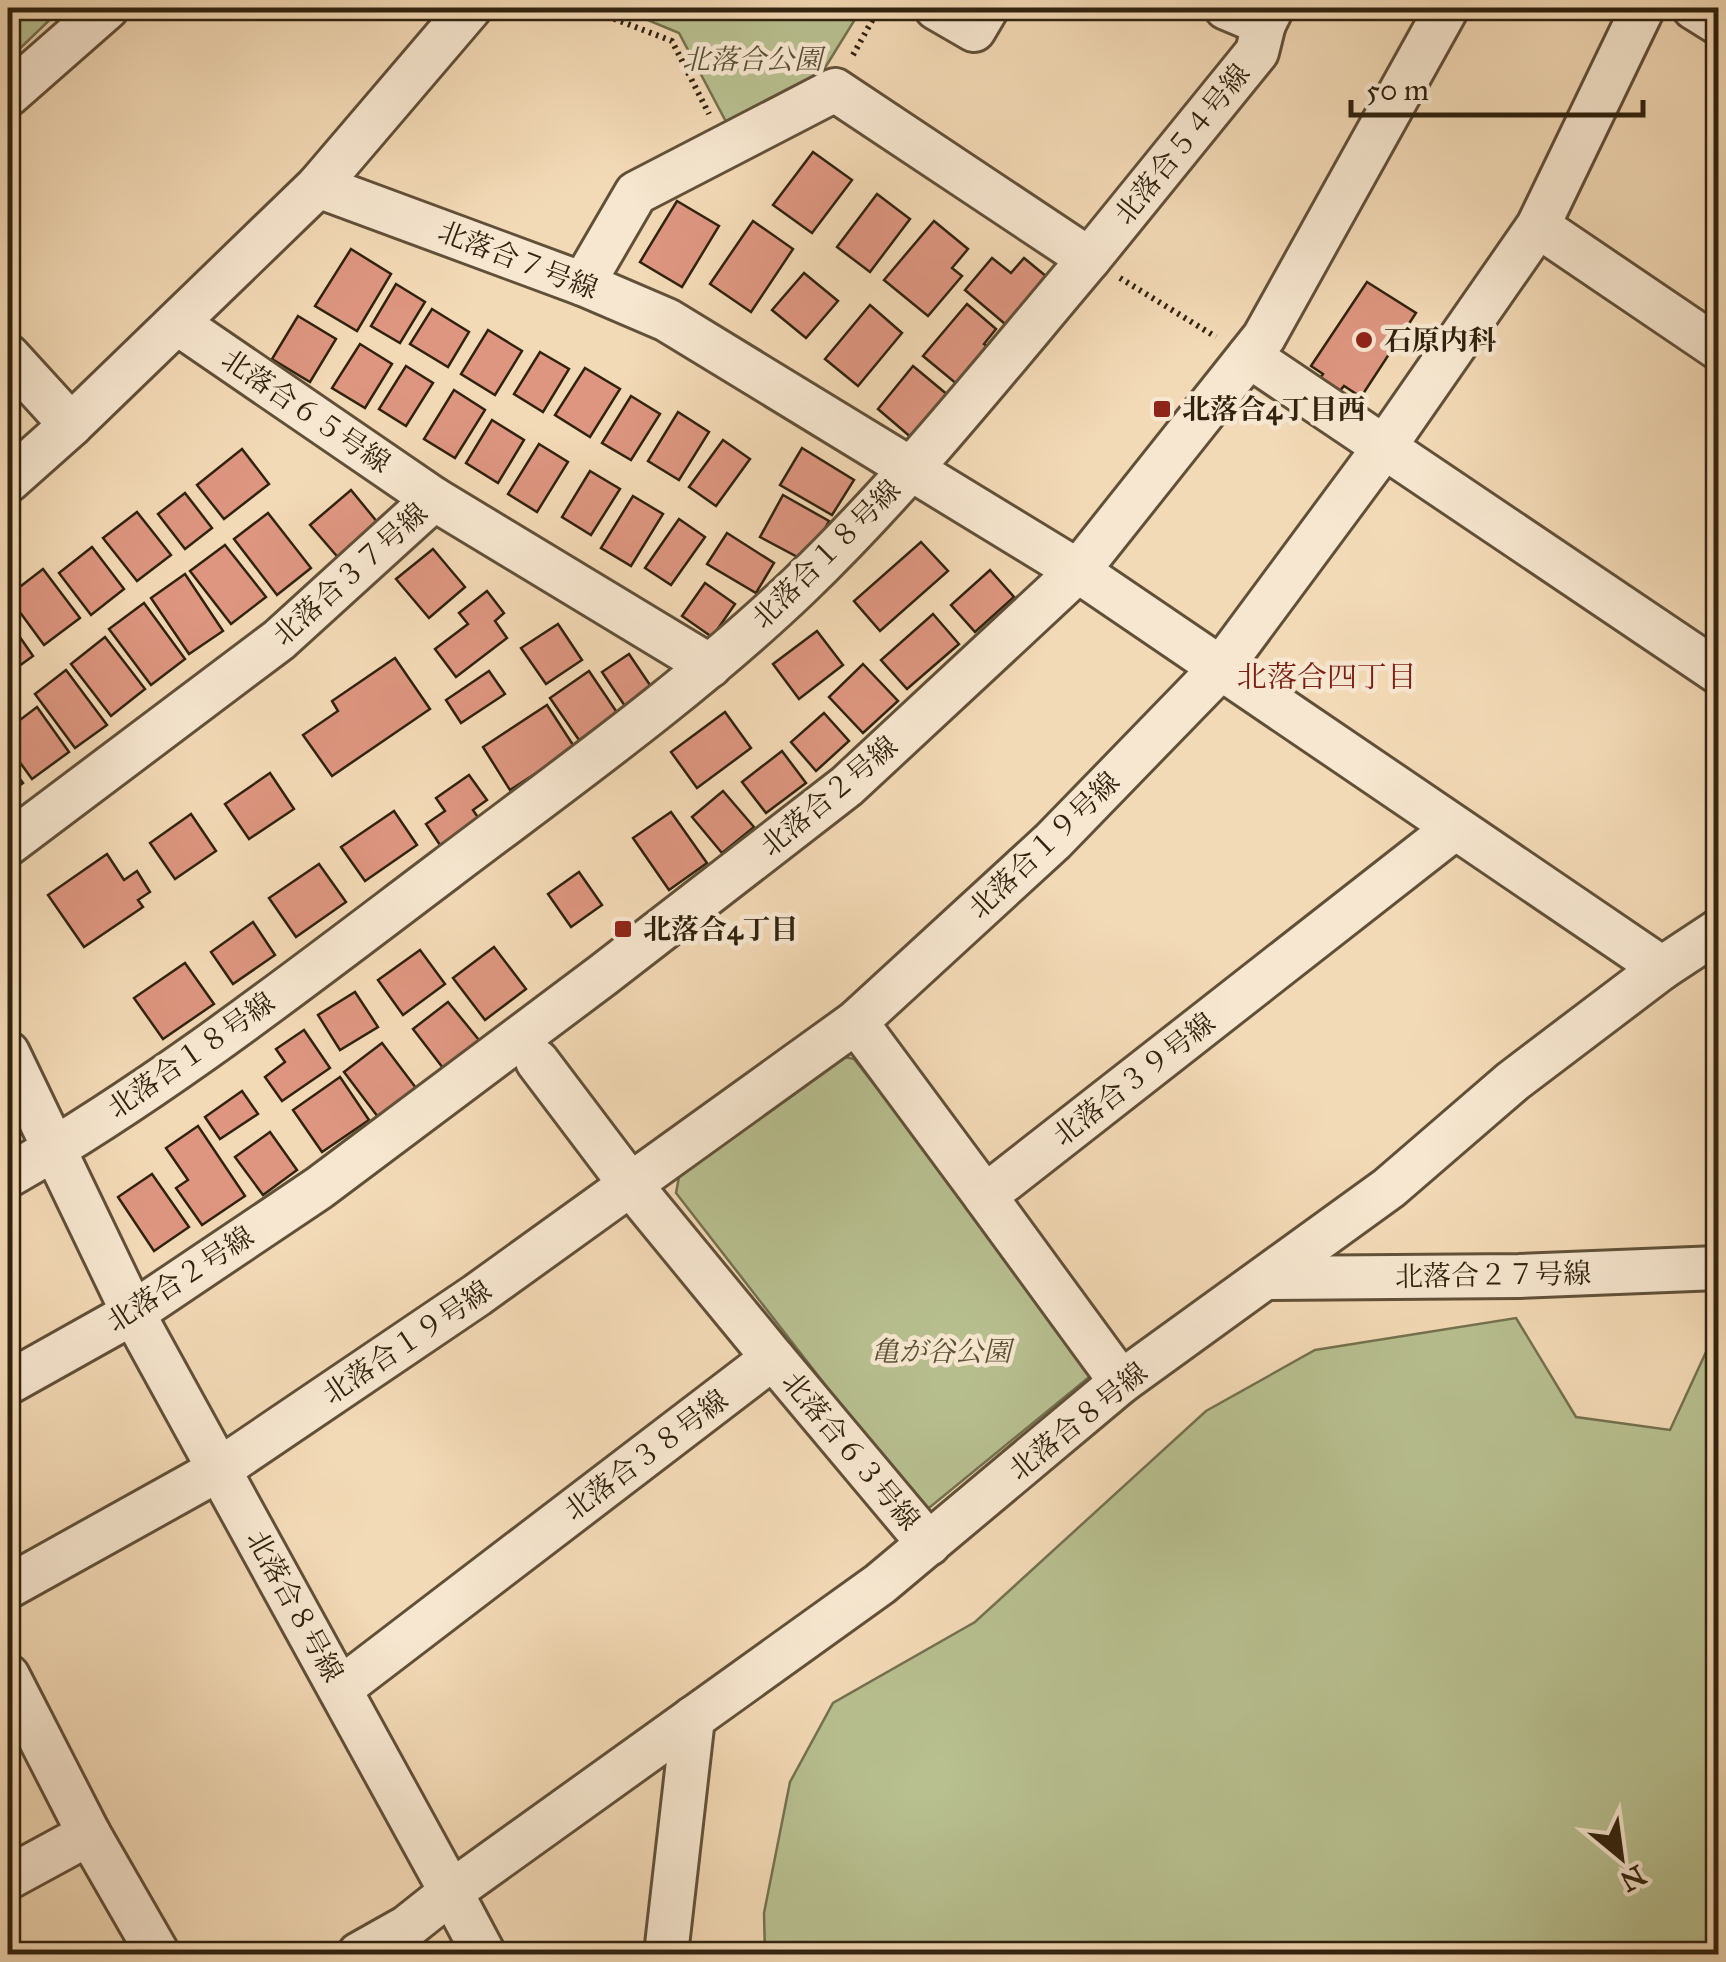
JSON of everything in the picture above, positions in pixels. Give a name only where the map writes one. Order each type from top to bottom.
[{"type":"street","points":[[8,95],[107,8]]},
{"type":"street","points":[[8,482],[318,186],[470,8]]},
{"type":"street","points":[[936,8],[974,30],[988,8]]},
{"type":"street","name":"北落合２号線","points":[[8,1383],[133,1314],[319,1188],[847,786],[1078,571],[1264,336],[1447,8]]},
{"type":"street","name":"北落合１９号線","points":[[8,1587],[220,1469],[477,1295],[856,1022],[1053,840],[1220,669],[1383,449],[1538,226],[1643,8]]},
{"type":"street","points":[[1694,8],[1718,23]]},
{"type":"street","name":"北落合５４号線","points":[[1089,259],[1257,52],[1254,13]]},
{"type":"street","points":[[583,284],[636,193],[835,90],[1089,259]]},
{"type":"street","name":"北落合７号線","points":[[318,186],[583,284],[667,320],[1078,571]]},
{"type":"street","points":[[1538,226],[1718,348]]},
{"type":"street","name":"北落合１８号線","points":[[8,1176],[54,1150],[261,1007],[710,666],[799,586],[910,470],[1089,259]]},
{"type":"street","name":"北落合６５号線","points":[[177,323],[434,499]]},
{"type":"street","points":[[8,356],[71,425]]},
{"type":"street","points":[[1248,356],[1718,672]]},
{"type":"street","name":"北落合３７号線","points":[[8,844],[279,640],[434,499],[710,666]]},
{"type":"street","points":[[1078,571],[1662,968]]},
{"type":"street","name":"北落合３９号線","points":[[984,1196],[1455,828]]},
{"type":"street","name":"北落合８号線","points":[[133,1314],[451,1892],[880,1584],[1121,1382],[1389,1188],[1513,1081],[1662,968],[1718,931]]},
{"type":"street","points":[[856,1022],[1121,1382]]},
{"type":"street","points":[[8,1053],[133,1314]]},
{"type":"street","points":[[537,1062],[630,1184],[773,1358]]},
{"type":"street","name":"北落合２７号線","points":[[1268,1278],[1519,1276],[1718,1268]]},
{"type":"street","name":"北落合６３号線","points":[[773,1358],[929,1544]]},
{"type":"street","name":"北落合３８号線","points":[[340,1689],[773,1358]]},
{"type":"street","points":[[8,1676],[89,1834],[158,1954]]},
{"type":"street","points":[[666,1954],[693,1718]]},
{"type":"street","points":[[8,1878],[89,1834]]},
{"type":"street","points":[[359,1954],[407,1927],[451,1892],[484,1954]]},
{"type":"path","points":[[586,8],[672,41],[726,148]]},
{"type":"path","points":[[835,90],[879,8]]},
{"type":"path","points":[[1089,259],[1248,356]]},
{"type":"green space","points":[[26,8],[62,8],[8,60],[8,22]]},
{"type":"green space","name":"北落合公園","points":[[619,8],[862,8],[815,84],[732,133],[679,33]]},
{"type":"green space","name":"亀が谷公園","points":[[831,1054],[854,1059],[1099,1369],[924,1512],[676,1193],[682,1161]]},
{"type":"green space","points":[[1516,1318],[1576,1417],[1670,1430],[1718,1326],[1718,1954],[765,1954],[764,1913],[790,1782],[833,1703],[975,1622],[1206,1411],[1315,1350]]},
{"type":"building","points":[[813,152],[852,180],[812,233],[773,205]]},
{"type":"building","points":[[877,194],[910,219],[870,272],[837,247]]},
{"type":"building","points":[[677,201],[719,226],[682,287],[640,262]]},
{"type":"building","points":[[753,221],[793,249],[751,312],[710,284]]},
{"type":"building","points":[[934,221],[968,249],[952,268],[962,276],[928,316],[884,280]]},
{"type":"building","points":[[351,249],[391,274],[357,331],[315,306]]},
{"type":"building","points":[[992,258],[1011,273],[1024,258],[1053,282],[1011,329],[965,290]]},
{"type":"building","points":[[804,273],[838,301],[806,338],[772,310]]},
{"type":"building","name":"石原内科","points":[[1367,282],[1416,313],[1361,397],[1344,386],[1339,392],[1319,379],[1323,374],[1311,366]]},
{"type":"building","points":[[396,284],[425,302],[400,343],[371,326]]},
{"type":"building","points":[[967,304],[996,329],[984,344],[989,348],[958,385],[923,356]]},
{"type":"building","points":[[870,305],[902,333],[858,386],[825,359]]},
{"type":"building","points":[[432,309],[469,332],[448,367],[410,344]]},
{"type":"building","points":[[298,316],[336,339],[310,382],[272,359]]},
{"type":"building","points":[[488,330],[522,351],[495,395],[461,374]]},
{"type":"building","points":[[360,344],[392,364],[365,408],[332,388]]},
{"type":"building","points":[[540,352],[569,369],[543,412],[514,394]]},
{"type":"building","points":[[406,366],[433,383],[406,426],[379,409]]},
{"type":"building","points":[[913,366],[949,396],[913,439],[878,409]]},
{"type":"building","points":[[585,368],[620,389],[590,437],[555,415]]},
{"type":"building","points":[[454,390],[485,410],[455,458],[424,439]]},
{"type":"building","points":[[631,396],[660,414],[631,460],[602,443]]},
{"type":"building","points":[[678,412],[709,432],[679,480],[648,461]]},
{"type":"building","points":[[492,420],[524,440],[498,483],[466,463]]},
{"type":"building","points":[[723,440],[750,459],[716,506],[689,487]]},
{"type":"building","points":[[539,444],[568,462],[537,512],[508,494]]},
{"type":"building","points":[[802,448],[854,480],[832,515],[780,485]]},
{"type":"building","points":[[242,449],[269,484],[224,519],[197,485]]},
{"type":"building","points":[[590,471],[620,489],[591,535],[562,517]]},
{"type":"building","points":[[351,490],[383,529],[342,562],[310,525]]},
{"type":"building","points":[[185,493],[212,528],[185,549],[158,514]]},
{"type":"building","points":[[783,495],[829,521],[807,562],[760,537]]},
{"type":"building","points":[[633,496],[663,514],[631,566],[601,548]]},
{"type":"building","points":[[137,512],[171,555],[137,581],[103,538]]},
{"type":"building","points":[[268,513],[311,568],[277,595],[234,539]]},
{"type":"building","points":[[679,519],[705,537],[671,585],[645,568]]},
{"type":"building","points":[[727,533],[774,563],[756,593],[707,564]]},
{"type":"building","points":[[921,542],[948,571],[880,631],[854,601]]},
{"type":"building","points":[[225,545],[266,597],[231,624],[190,571]]},
{"type":"building","points":[[92,547],[124,589],[91,615],[59,573]]},
{"type":"building","points":[[433,549],[465,587],[429,618],[396,579]]},
{"type":"building","points":[[43,569],[80,618],[44,645],[8,596]]},
{"type":"building","points":[[990,570],[1014,597],[975,632],[951,605]]},
{"type":"building","points":[[185,574],[223,631],[189,654],[151,598]]},
{"type":"building","points":[[705,583],[735,604],[712,637],[682,616]]},
{"type":"building","points":[[487,591],[504,613],[495,621],[507,638],[456,677],[435,649],[468,624],[459,613]]},
{"type":"building","points":[[144,603],[185,659],[151,685],[109,629]]},
{"type":"building","points":[[933,614],[959,644],[907,689],[881,660]]},
{"type":"building","points":[[8,620],[33,656],[8,674]]},
{"type":"building","points":[[558,624],[582,660],[546,684],[521,648]]},
{"type":"building","points":[[817,631],[843,665],[799,699],[773,664]]},
{"type":"building","points":[[105,637],[145,689],[111,716],[71,664]]},
{"type":"building","points":[[629,654],[654,691],[627,709],[602,672]]},
{"type":"building","points":[[395,658],[430,709],[332,776],[303,735],[338,711],[332,701]]},
{"type":"building","points":[[863,664],[898,701],[863,733],[829,697]]},
{"type":"building","points":[[66,670],[107,725],[75,748],[35,694]]},
{"type":"building","points":[[489,671],[505,694],[461,723],[446,700]]},
{"type":"building","points":[[589,671],[618,714],[579,740],[550,698]]},
{"type":"building","points":[[547,705],[575,748],[510,790],[483,747]]},
{"type":"building","points":[[37,707],[69,752],[32,779],[8,746],[8,729]]},
{"type":"building","points":[[725,712],[751,748],[697,788],[671,752]]},
{"type":"building","points":[[824,713],[849,741],[816,771],[791,742]]},
{"type":"building","points":[[782,751],[806,783],[766,813],[742,782]]},
{"type":"building","points":[[8,763],[23,783],[8,794]]},
{"type":"building","points":[[270,773],[294,809],[249,839],[225,804]]},
{"type":"building","points":[[469,775],[487,800],[473,810],[479,819],[440,845],[426,824],[445,811],[436,798]]},
{"type":"building","points":[[723,791],[754,827],[722,853],[692,817]]},
{"type":"building","points":[[394,811],[417,845],[365,881],[341,847]]},
{"type":"building","points":[[671,812],[707,863],[669,890],[633,838]]},
{"type":"building","points":[[191,814],[216,851],[175,879],[150,843]]},
{"type":"building","points":[[107,854],[124,880],[137,871],[150,892],[138,900],[143,907],[84,947],[48,895]]},
{"type":"building","points":[[319,864],[346,902],[296,937],[269,898]]},
{"type":"building","points":[[579,872],[602,905],[571,927],[548,894]]},
{"type":"building","points":[[253,922],[275,955],[233,984],[211,952]]},
{"type":"building","points":[[494,947],[526,989],[485,1020],[453,978]]},
{"type":"building","points":[[420,950],[445,984],[403,1015],[378,980]]},
{"type":"building","points":[[185,963],[214,1004],[163,1039],[134,998]]},
{"type":"building","points":[[355,992],[378,1027],[340,1050],[318,1015]]},
{"type":"building","points":[[448,1002],[479,1040],[443,1068],[413,1029]]},
{"type":"building","points":[[304,1030],[330,1068],[282,1101],[265,1077],[285,1062],[276,1049]]},
{"type":"building","points":[[382,1043],[416,1088],[378,1117],[344,1072]]},
{"type":"building","points":[[340,1077],[369,1120],[322,1152],[293,1110]]},
{"type":"building","points":[[242,1091],[258,1114],[220,1139],[205,1117]]},
{"type":"building","points":[[198,1126],[245,1196],[202,1225],[176,1188],[188,1180],[166,1148]]},
{"type":"building","points":[[270,1132],[297,1170],[263,1195],[235,1157]]},
{"type":"building","points":[[152,1174],[189,1227],[154,1251],[118,1197]]},
{"type":"place","name":"石原内科","points":[[1364,340]]},
{"type":"place","name":"北落合4丁目西","points":[[1162,409]]},
{"type":"place","name":"北落合4丁目","points":[[623,929]]},
{"type":"district","name":"北落合四丁目","points":[[1327,677]]}]
